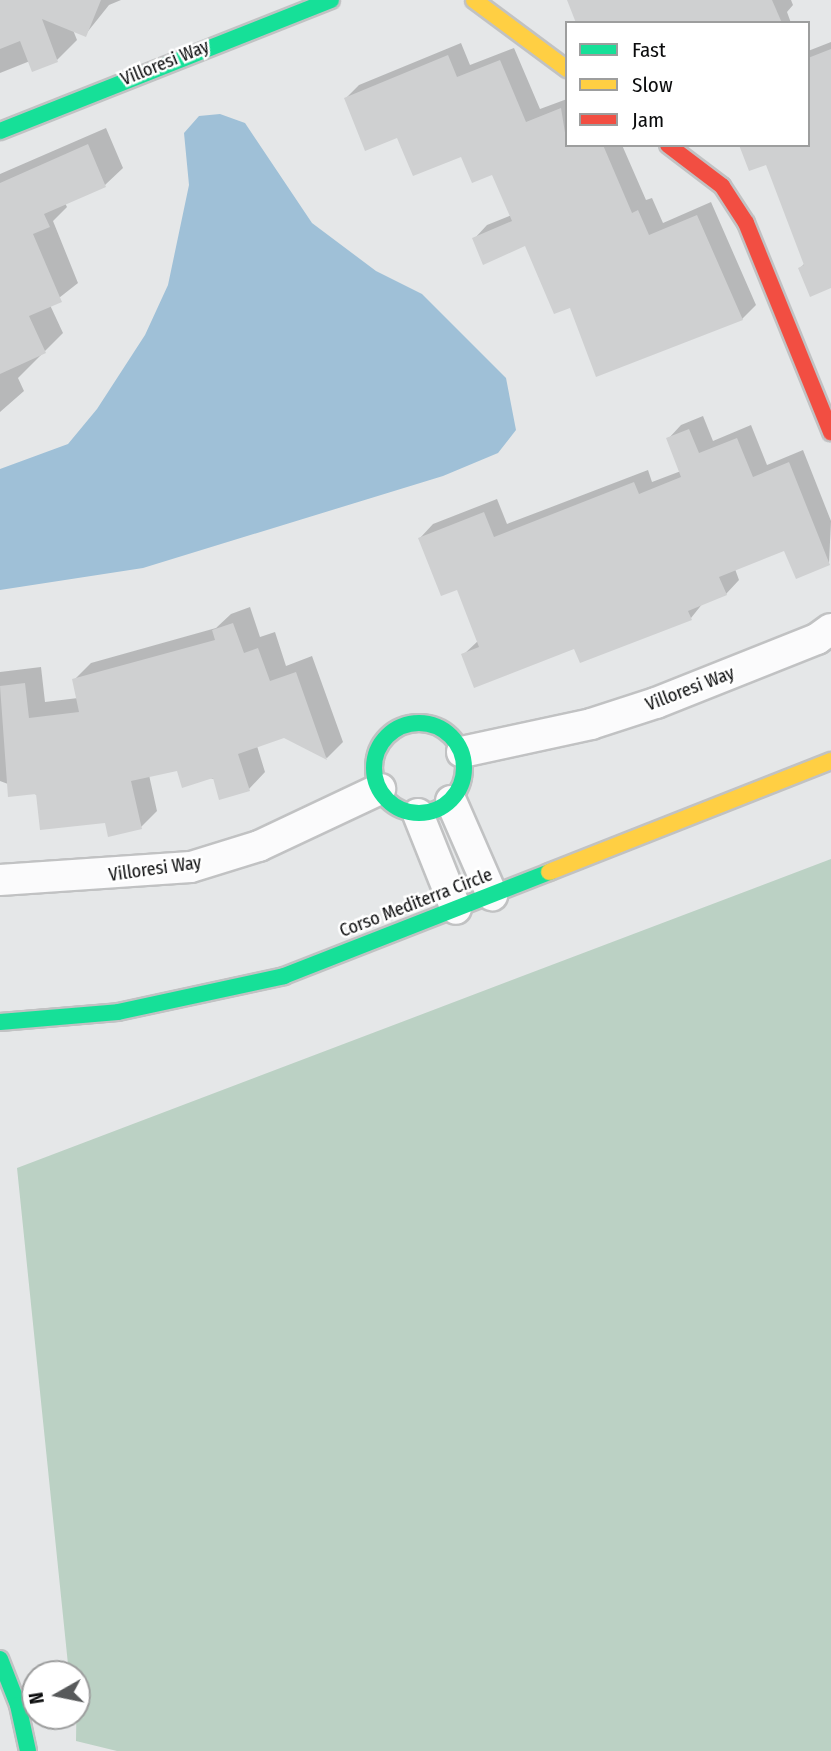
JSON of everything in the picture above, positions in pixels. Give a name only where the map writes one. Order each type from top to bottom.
[{"type":"street","name":"Villoresi Way","points":[[0,131],[331,0]]},
{"type":"street","points":[[474,0],[565,68]]},
{"type":"street","points":[[671,147],[722,186],[746,223],[831,432]]},
{"type":"street","name":"Villoresi Way","points":[[462,752],[592,724],[656,703],[817,639],[831,629]]},
{"type":"street","points":[[425,722],[440,727],[462,752],[464,778],[451,801],[433,812],[418,814],[396,807],[380,789],[374,768],[376,752],[396,728],[425,722]]},
{"type":"street","name":"Corso Mediterra Circle","points":[[0,1022],[118,1012],[284,976],[831,761]]},
{"type":"street","name":"Villoresi Way","points":[[0,880],[191,867],[258,846],[380,789]]},
{"type":"street","points":[[451,801],[492,895]]},
{"type":"street","points":[[418,814],[456,909]]},
{"type":"street","points":[[0,1659],[18,1705],[28,1751]]},
{"type":"green space","points":[[831,859],[831,1751],[117,1751],[76,1741],[76,1730],[91,1730],[91,1660],[68,1660],[17,1168]]},
{"type":"water","points":[[220,114],[245,123],[312,223],[376,271],[422,294],[506,378],[516,430],[498,453],[443,476],[143,568],[0,590],[0,469],[68,444],[97,409],[145,335],[168,285],[189,185],[184,133],[199,116]]},
{"type":"building","points":[[0,0],[101,0],[86,37],[42,19],[58,62],[32,72],[20,41],[0,49]]},
{"type":"building","points":[[567,0],[772,0],[781,21],[575,21]]},
{"type":"building","points":[[831,49],[831,288],[810,297],[798,268],[804,265],[766,165],[749,171],[740,147],[810,147],[810,57]]},
{"type":"building","points":[[448,55],[457,77],[500,60],[526,122],[561,108],[565,147],[604,147],[632,213],[638,210],[649,235],[697,215],[743,320],[596,377],[570,308],[554,314],[525,246],[483,265],[472,238],[512,221],[492,175],[472,183],[461,157],[413,176],[397,138],[365,151],[344,98]]},
{"type":"building","points":[[88,144],[106,187],[44,214],[50,227],[33,234],[62,302],[29,316],[46,353],[0,374],[0,183]]},
{"type":"building","points":[[689,429],[699,453],[737,438],[753,477],[789,462],[830,565],[796,579],[784,551],[719,577],[727,595],[688,611],[692,620],[580,663],[574,649],[474,688],[461,654],[479,647],[457,590],[441,596],[418,538],[484,512],[494,537],[634,482],[639,494],[681,477],[666,438]]},
{"type":"building","points":[[233,623],[244,653],[258,648],[270,681],[296,672],[327,760],[284,738],[238,754],[250,791],[219,800],[213,778],[182,788],[177,771],[131,781],[142,829],[108,837],[105,823],[40,830],[36,794],[8,797],[0,686],[25,683],[29,718],[79,712],[72,679],[215,640],[212,630]]},
{"type":"traffic: fast","points":[[0,131],[331,0]]},
{"type":"traffic: fast","points":[[410,723],[428,723],[444,730],[457,743],[464,759],[464,768],[464,777],[457,793],[444,806],[428,813],[410,813],[394,806],[381,793],[374,777],[374,759],[381,743],[394,730],[410,723]]},
{"type":"traffic: fast","points":[[0,1022],[118,1012],[284,976],[549,872]]},
{"type":"traffic: fast","points":[[0,1659],[18,1705],[28,1751]]},
{"type":"traffic: slow","points":[[474,0],[565,68]]},
{"type":"traffic: slow","points":[[549,872],[831,761]]},
{"type":"traffic: jam","points":[[671,147],[722,186],[746,223],[831,432]]}]
